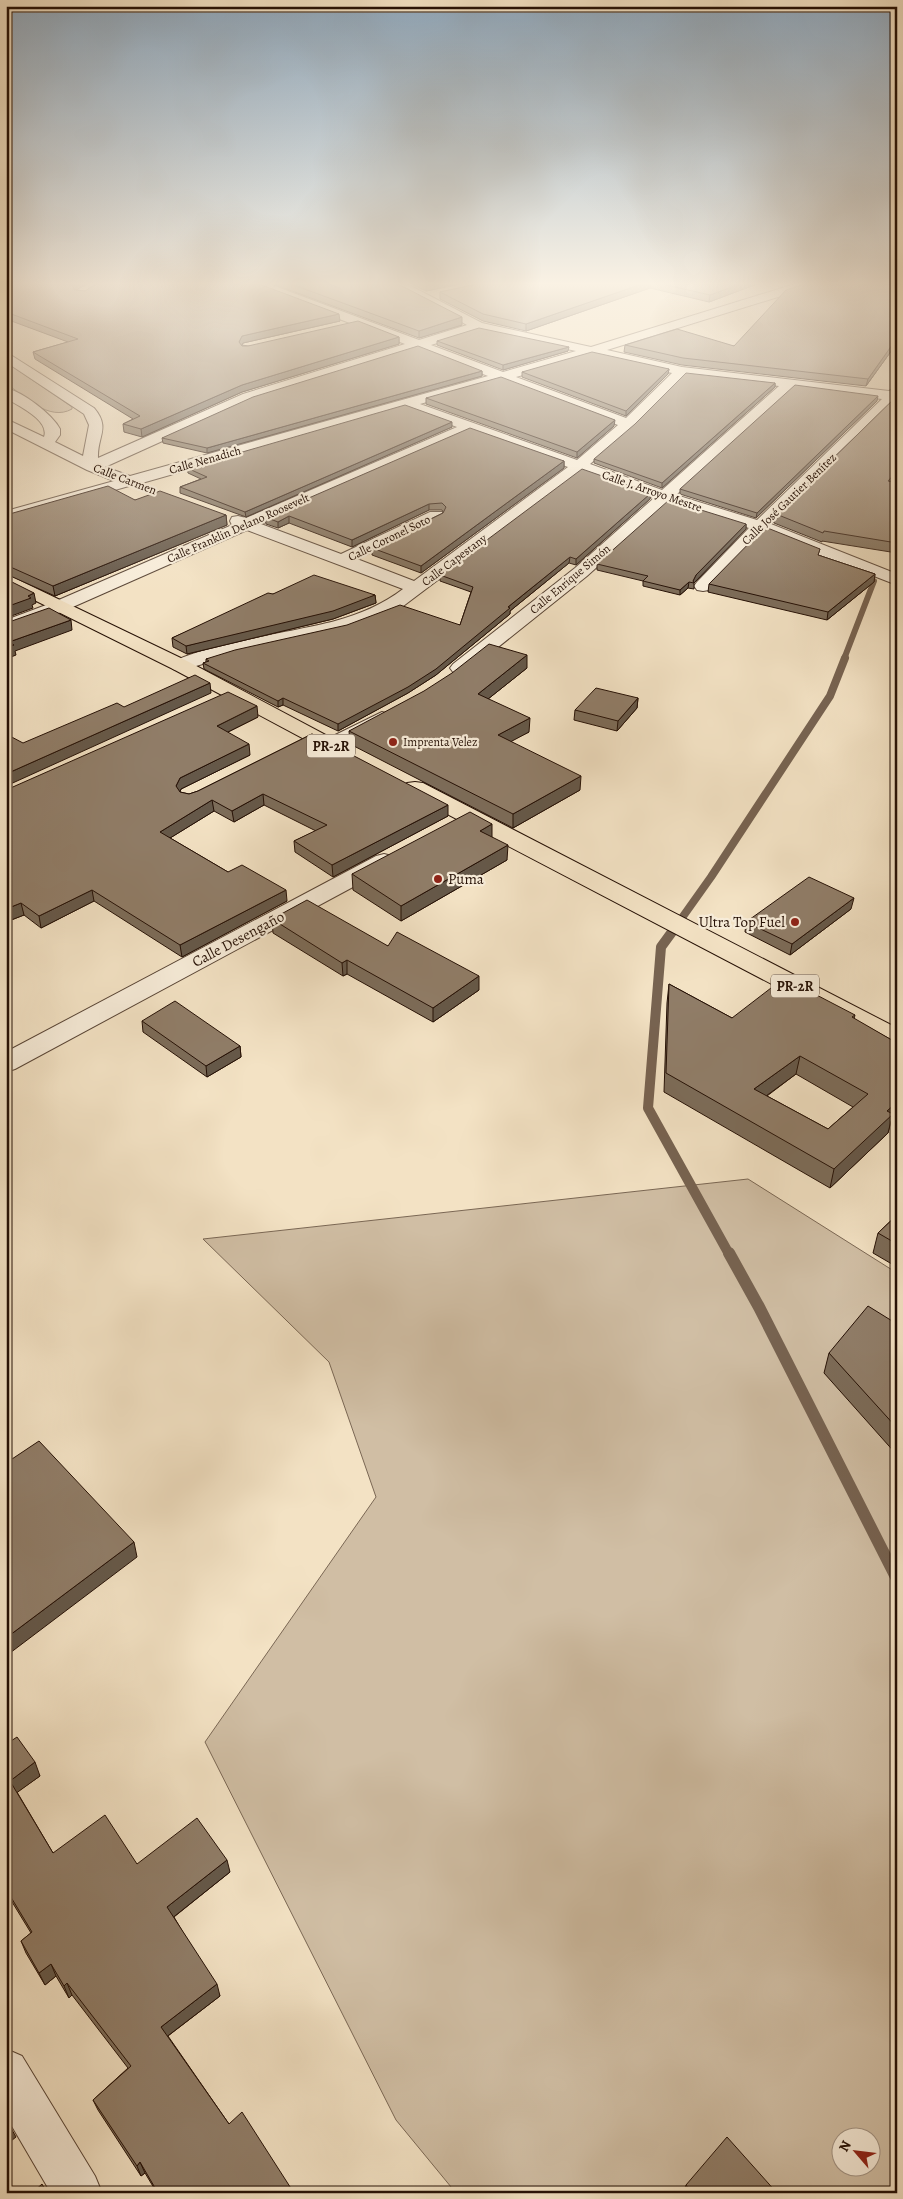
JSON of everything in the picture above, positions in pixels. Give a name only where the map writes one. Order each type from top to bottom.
[{"type":"main road","name":"PR-2R","points":[[6,579],[180,666],[221,697],[303,740],[330,745],[356,759]]},
{"type":"main road","name":"PR-2R","points":[[400,780],[896,1038]]},
{"type":"street","points":[[53,387],[90,411],[96,418],[98,426],[90,452],[92,467],[248,397],[281,387]]},
{"type":"street","name":"Calle Nenadich","points":[[6,516],[468,387]]},
{"type":"street","points":[[528,387],[628,424]]},
{"type":"street","name":"Calle Capestany","points":[[180,666],[207,655],[229,649],[362,619],[392,606],[579,466],[628,424],[666,387]]},
{"type":"street","name":"Calle Enrique Simón","points":[[444,680],[581,572],[787,387]]},
{"type":"street","points":[[818,387],[896,394]]},
{"type":"street","points":[[6,392],[46,419],[53,428],[53,433],[46,443]]},
{"type":"street","name":"Calle José Gautier Benítez","points":[[703,586],[760,526],[896,394]]},
{"type":"street","name":"Calle J. Arroyo Mestre","points":[[406,404],[666,497],[760,526],[897,580]]},
{"type":"street","name":"Calle Carmen","points":[[6,423],[92,467],[157,491]]},
{"type":"street","name":"Calle Franklin Delano Roosevelt","points":[[6,627],[60,606],[469,427]]},
{"type":"street","points":[[220,515],[417,588]]},
{"type":"street","name":"Calle Coronel Soto","points":[[342,560],[436,515]]},
{"type":"street","points":[[330,745],[399,709]]},
{"type":"street","points":[[443,830],[469,816]]},
{"type":"street","name":"Calle Desengaño","points":[[6,1063],[408,848]]},
{"type":"street","points":[[6,2072],[78,2193]]},
{"type":"shaded area","points":[[11,387],[42,387],[72,407],[72,409],[55,412],[37,406]]},
{"type":"shaded area","points":[[748,1179],[897,1273],[897,2193],[456,2193],[396,2120],[205,1742],[376,1497],[329,1362],[203,1239]]},
{"type":"building","points":[[91,387],[238,387],[141,429],[123,424],[140,416]]},
{"type":"building","points":[[287,387],[426,387],[207,448],[162,438],[253,397]]},
{"type":"building","points":[[467,387],[527,387],[615,420],[577,452],[426,398]]},
{"type":"building","points":[[561,387],[651,387],[626,411]]},
{"type":"building","points":[[672,387],[771,387],[662,483],[594,459],[635,424]]},
{"type":"building","points":[[793,387],[807,387],[878,396],[757,513],[680,489]]},
{"type":"building","points":[[897,396],[897,471],[888,481],[897,483],[897,543],[824,531],[823,533],[776,514]]},
{"type":"building","points":[[405,405],[452,422],[245,512],[180,487],[207,477],[187,468]]},
{"type":"building","points":[[470,428],[564,461],[421,566],[372,548],[443,513],[446,507],[442,503],[429,504],[352,540],[289,516],[278,522],[265,517]]},
{"type":"building","points":[[582,469],[651,493],[576,559],[570,557],[436,669],[408,687],[338,724],[283,698],[278,701],[203,663],[209,661],[206,659],[235,650],[347,625],[400,605],[460,625],[473,587],[440,575]]},
{"type":"building","points":[[108,486],[135,500],[160,491],[226,515],[53,586],[6,565],[6,515]]},
{"type":"building","points":[[669,500],[746,524],[696,575],[694,583],[689,582],[680,590],[643,581],[648,576],[597,564]]},
{"type":"building","points":[[765,527],[820,549],[818,555],[875,574],[828,612],[709,584]]},
{"type":"building","points":[[314,575],[375,595],[333,611],[186,646],[172,638],[268,593],[273,594]]},
{"type":"building","points":[[6,579],[34,593],[28,596],[31,598],[6,607]]},
{"type":"building","points":[[49,608],[71,620],[9,642],[14,645],[6,648],[6,623]]},
{"type":"building","points":[[489,644],[527,655],[478,694],[530,718],[498,735],[581,776],[513,814],[349,731],[424,691],[452,673]]},
{"type":"building","points":[[195,675],[210,683],[6,774],[6,734],[23,743],[117,703],[124,707]]},
{"type":"building","points":[[596,688],[638,698],[618,721],[575,710]]},
{"type":"building","points":[[228,692],[257,706],[217,726],[249,744],[180,778],[176,786],[180,792],[189,794],[198,791],[312,734],[448,805],[332,865],[294,841],[327,825],[263,794],[232,811],[212,800],[160,832],[228,872],[242,865],[286,890],[180,945],[92,890],[39,916],[21,903],[6,909],[6,790]]},
{"type":"building","points":[[470,812],[492,824],[480,831],[508,845],[401,906],[352,874]]},
{"type":"building","points":[[809,877],[854,898],[792,944],[746,922]]},
{"type":"building","points":[[307,900],[388,946],[397,932],[479,976],[433,1008],[347,960],[342,963],[272,919]]},
{"type":"building","points":[[784,978],[855,1015],[852,1017],[897,1043],[897,1102],[887,1111],[893,1114],[834,1169],[666,1073],[669,984],[732,1018]],"holes":[[[800,1056],[868,1094],[828,1129],[754,1089]]]},
{"type":"building","points":[[175,1001],[240,1046],[206,1066],[142,1021]]},
{"type":"building","points":[[897,1215],[897,1244],[878,1233]]},
{"type":"building","points":[[868,1306],[897,1324],[897,1428],[829,1353]]},
{"type":"building","points":[[39,1441],[134,1542],[6,1638],[6,1463]]},
{"type":"building","points":[[6,1734],[11,1741],[17,1737],[35,1762],[10,1781],[53,1853],[105,1815],[137,1864],[197,1818],[227,1860],[167,1907],[217,1984],[161,2027],[229,2124],[242,2112],[294,2193],[158,2193],[140,2162],[137,2166],[93,2100],[131,2066],[67,1983],[64,1986],[51,1964],[39,1973],[21,1941],[32,1932],[6,1889]]},
{"type":"building","points":[[6,2120],[11,2128],[6,2133]]},
{"type":"building","points":[[727,2137],[777,2193],[692,2193],[686,2185]]},
{"type":"building","points":[[42,2184],[47,2193],[32,2193]]},
{"type":"waterway","points":[[844,659],[874,581]]},
{"type":"waterway","points":[[679,922],[711,877],[830,696],[845,658]]},
{"type":"waterway","points":[[680,921],[661,947],[648,1108],[729,1254]]},
{"type":"waterway","points":[[729,1253],[759,1307],[897,1579]]},
{"type":"place","name":"Imprenta Velez","points":[[393,742]]},
{"type":"place","name":"Puma","points":[[438,879]]},
{"type":"place","name":"Ultra Top Fuel","points":[[795,922]]}]
